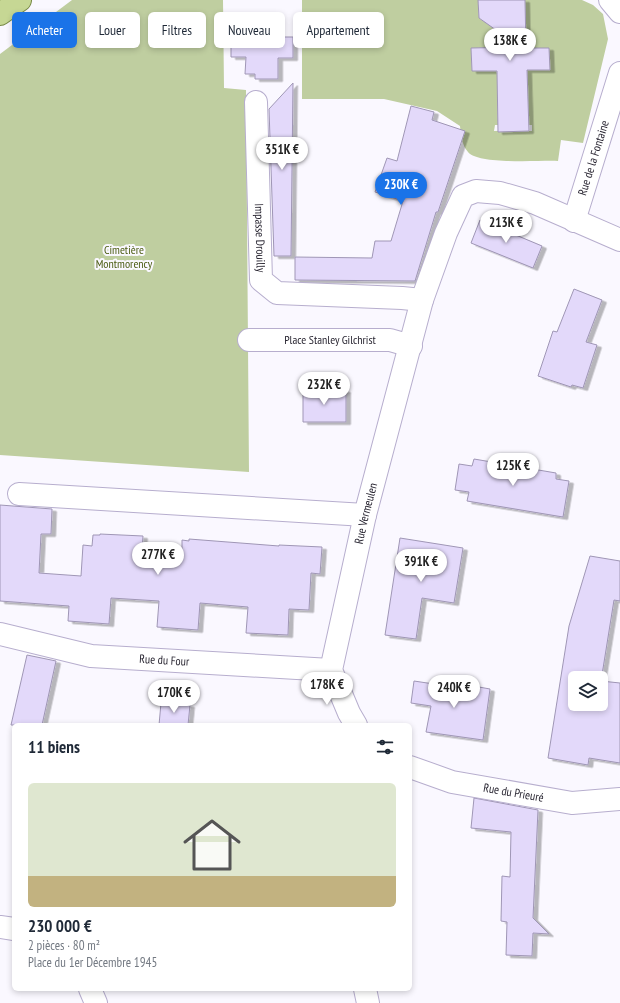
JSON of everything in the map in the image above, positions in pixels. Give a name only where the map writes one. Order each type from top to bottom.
[{"type":"main road","points":[[0,14],[20,0]]},
{"type":"street","points":[[610,0],[620,12]]},
{"type":"street","name":"Rue de la Fontaine","points":[[574,221],[620,73]]},
{"type":"street","name":"Impasse Drouilly","points":[[256,102],[261,280],[277,293],[422,300]]},
{"type":"street","name":"Rue Vermeulen","points":[[331,670],[365,516],[422,300],[446,233],[463,196],[476,191],[500,193],[536,203],[620,240]]},
{"type":"street","name":"Place Stanley Gilchrist","points":[[249,340],[390,340],[411,346]]},
{"type":"street","points":[[19,494],[365,516]]},
{"type":"street","name":"Rue du Four","points":[[0,634],[91,656],[331,670]]},
{"type":"street","points":[[331,670],[349,713],[355,723]]},
{"type":"street","name":"Rue du Prieuré","points":[[412,768],[452,782],[572,803],[620,799]]},
{"type":"street","points":[[0,927],[12,928]]},
{"type":"street","points":[[91,991],[96,1003]]},
{"type":"street","points":[[365,991],[368,1003]]},
{"type":"green space","name":"Cimetière Montmorency","points":[[72,0],[223,0],[223,12],[214,12],[214,48],[224,48],[224,88],[246,90],[249,472],[0,455],[0,54],[12,45],[12,48],[77,48],[77,12],[56,12]]},
{"type":"green space","points":[[302,0],[489,0],[478,3],[479,18],[483,21],[495,21],[497,48],[471,49],[472,71],[496,71],[497,73],[498,125],[495,125],[494,131],[532,131],[532,125],[528,125],[527,70],[550,69],[549,48],[526,48],[525,3],[523,0],[582,0],[593,5],[603,14],[608,39],[583,143],[561,140],[558,161],[510,161],[484,159],[474,156],[468,152],[461,137],[460,126],[437,111],[384,99],[302,99],[302,48],[384,48],[384,12],[302,12]]},
{"type":"building","points":[[478,0],[525,0],[526,48],[549,48],[550,70],[527,70],[529,131],[498,132],[497,71],[472,71],[471,48],[520,47],[479,18]]},
{"type":"building","points":[[285,37],[293,37],[293,58],[278,58],[278,79],[255,79],[255,74],[245,74],[246,57],[231,57],[231,48],[285,48]]},
{"type":"building","points":[[293,83],[291,256],[274,256],[269,109]]},
{"type":"building","points":[[411,106],[434,112],[432,120],[465,131],[438,212],[436,212],[415,281],[295,280],[295,257],[372,258],[375,241],[391,241],[403,201],[375,192],[387,158],[397,161]]},
{"type":"building","points":[[480,220],[542,246],[533,268],[471,243]]},
{"type":"building","points":[[574,289],[602,300],[586,342],[597,345],[583,388],[572,385],[571,387],[538,376],[553,331],[557,332]]},
{"type":"building","points":[[303,390],[346,390],[346,422],[303,422]]},
{"type":"building","points":[[474,459],[556,473],[556,479],[569,481],[563,517],[467,501],[469,492],[455,490],[459,464],[472,466]]},
{"type":"building","points":[[0,505],[52,509],[51,534],[41,534],[39,573],[81,576],[83,545],[92,546],[93,535],[100,534],[143,536],[142,550],[182,551],[182,540],[189,541],[189,539],[279,546],[322,547],[320,574],[311,573],[309,610],[289,609],[288,635],[246,633],[248,607],[200,603],[198,630],[157,627],[159,601],[111,598],[109,624],[68,621],[69,606],[0,601]]},
{"type":"building","points":[[400,538],[463,548],[454,603],[422,598],[416,639],[385,635]]},
{"type":"building","points":[[590,556],[620,561],[620,601],[614,600],[603,671],[568,671],[568,711],[608,711],[608,682],[620,683],[620,763],[589,758],[588,765],[548,758],[569,626]]},
{"type":"building","points":[[27,655],[56,661],[42,723],[12,723],[11,725]]},
{"type":"building","points":[[414,681],[467,689],[468,685],[490,689],[483,740],[426,732],[431,706],[411,703]]},
{"type":"building","points":[[161,703],[190,705],[188,723],[159,723]]},
{"type":"building","points":[[474,798],[538,810],[533,918],[549,934],[533,933],[532,956],[506,955],[507,922],[501,921],[502,876],[510,877],[511,832],[471,828]]}]
